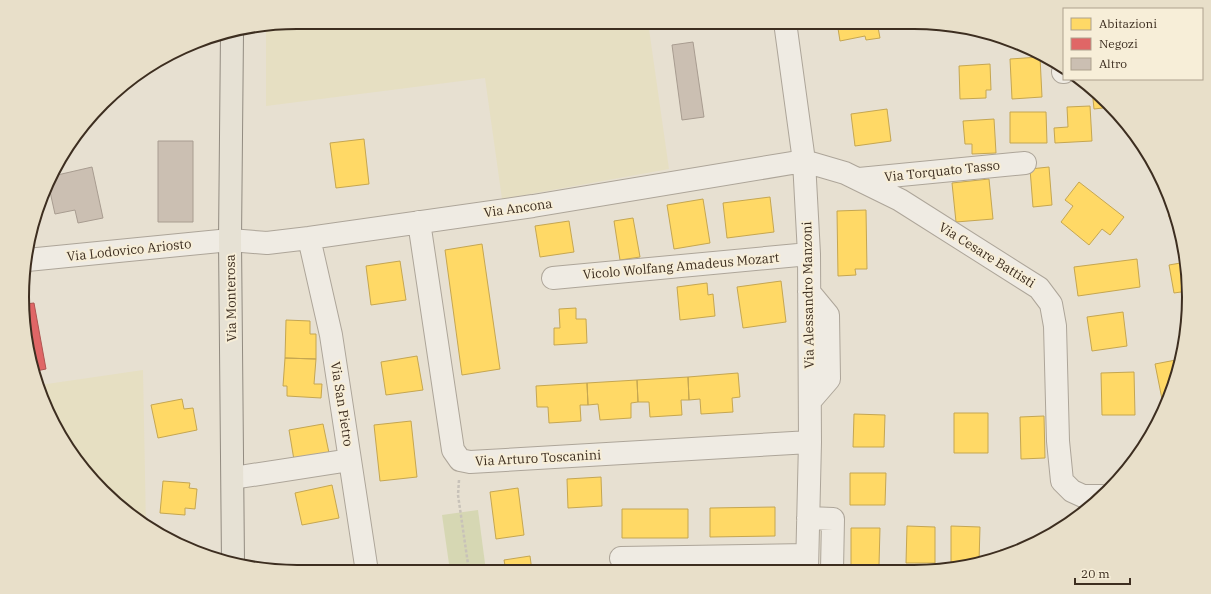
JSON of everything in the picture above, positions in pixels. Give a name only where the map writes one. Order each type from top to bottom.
[{"type":"main road","name":"Via Monterosa","points":[[232,37],[230,240],[233,557]]},
{"type":"street","name":"Via Alessandro Manzoni","points":[[786,29],[804,161],[809,254],[810,442],[807,563]]},
{"type":"street","name":"Via Cesare Battisti","points":[[804,161],[845,172],[900,200],[1039,288],[1051,304],[1055,326],[1058,441],[1062,481],[1072,492],[1083,496],[1093,496]]},
{"type":"street","name":"Via Ancona","points":[[230,240],[267,243],[309,238],[533,206],[804,161]]},
{"type":"street","name":"Via Torquato Tasso","points":[[859,179],[1025,163]]},
{"type":"street","name":"Via Arturo Toscanini","points":[[419,222],[453,450],[460,460],[470,462],[810,442]]},
{"type":"street","name":"Via San Pietro","points":[[309,238],[331,335],[366,565]]},
{"type":"street","name":"Via Lodovico Ariosto","points":[[31,260],[230,240]]},
{"type":"street","name":"Vicolo Wolfang Amadeus Mozart","points":[[553,278],[809,254]]},
{"type":"street","points":[[232,478],[350,460]]},
{"type":"street","points":[[808,518],[833,519],[832,565]]},
{"type":"street","points":[[621,558],[807,563]]},
{"type":"path","points":[[460,460],[458,496],[468,565]]},
{"type":"shaded area","points":[[297,29],[649,29],[669,169],[502,199],[485,78],[266,106],[266,31]]},
{"type":"shaded area","points":[[143,370],[146,518],[107,487],[84,460],[65,431],[49,400],[44,384]]},
{"type":"green space","points":[[478,510],[485,565],[449,565],[442,515]]},
{"type":"building: Abitazioni","points":[[838,29],[878,29],[880,38],[866,40],[865,36],[840,41]]},
{"type":"building: Abitazioni","points":[[1034,57],[1040,61],[1042,97],[1012,99],[1010,59]]},
{"type":"building: Abitazioni","points":[[990,64],[991,90],[986,90],[986,98],[960,99],[959,66]]},
{"type":"building: Abitazioni","points":[[1093,98],[1105,108],[1094,109]]},
{"type":"building: Abitazioni","points":[[1090,106],[1092,141],[1055,143],[1054,128],[1068,127],[1067,107]]},
{"type":"building: Abitazioni","points":[[887,109],[891,141],[855,146],[851,114]]},
{"type":"building: Abitazioni","points":[[1010,112],[1046,112],[1047,143],[1010,143]]},
{"type":"building: Abitazioni","points":[[994,119],[996,153],[972,154],[972,144],[965,144],[963,121]]},
{"type":"building: Abitazioni","points":[[364,139],[369,184],[336,188],[330,143]]},
{"type":"building: Abitazioni","points":[[1049,167],[1052,205],[1033,207],[1030,169]]},
{"type":"building: Abitazioni","points":[[989,179],[993,219],[956,222],[952,183]]},
{"type":"building: Abitazioni","points":[[1079,182],[1124,217],[1110,235],[1102,229],[1089,245],[1061,222],[1073,206],[1065,200]]},
{"type":"building: Abitazioni","points":[[770,197],[774,232],[727,238],[723,203]]},
{"type":"building: Abitazioni","points":[[703,199],[710,243],[674,249],[667,205]]},
{"type":"building: Abitazioni","points":[[866,210],[867,269],[855,269],[856,275],[838,276],[837,211]]},
{"type":"building: Abitazioni","points":[[633,218],[640,257],[620,260],[614,221]]},
{"type":"building: Abitazioni","points":[[569,221],[574,252],[540,257],[535,226]]},
{"type":"building: Abitazioni","points":[[482,244],[500,369],[462,375],[445,250]]},
{"type":"building: Abitazioni","points":[[1137,259],[1140,287],[1078,296],[1074,267]]},
{"type":"building: Abitazioni","points":[[400,261],[406,300],[371,305],[366,266]]},
{"type":"building: Abitazioni","points":[[1180,263],[1182,292],[1174,293],[1169,265]]},
{"type":"building: Abitazioni","points":[[781,281],[786,322],[743,328],[737,287]]},
{"type":"building: Abitazioni","points":[[707,283],[708,295],[713,294],[715,316],[680,320],[677,287]]},
{"type":"building: Abitazioni","points":[[576,308],[576,319],[586,319],[587,343],[554,345],[554,328],[560,328],[559,309]]},
{"type":"building: Abitazioni","points":[[1123,312],[1127,346],[1092,351],[1087,317]]},
{"type":"building: Abitazioni","points":[[286,320],[310,321],[310,334],[316,334],[316,359],[285,358]]},
{"type":"building: Abitazioni","points":[[417,356],[423,390],[386,395],[381,362]]},
{"type":"building: Abitazioni","points":[[285,358],[316,359],[314,384],[322,384],[321,398],[287,396],[287,386],[283,386]]},
{"type":"building: Abitazioni","points":[[1174,360],[1162,400],[1155,364]]},
{"type":"building: Abitazioni","points":[[1134,372],[1135,415],[1102,415],[1101,373]]},
{"type":"building: Abitazioni","points":[[738,373],[740,397],[732,398],[733,412],[701,414],[700,399],[689,400],[688,377]]},
{"type":"building: Abitazioni","points":[[688,377],[689,400],[681,400],[682,415],[650,417],[649,402],[638,402],[637,380]]},
{"type":"building: Abitazioni","points":[[637,380],[638,402],[631,403],[631,418],[600,420],[598,404],[588,405],[587,383]]},
{"type":"building: Abitazioni","points":[[587,383],[588,405],[580,405],[581,421],[549,423],[548,407],[537,407],[536,386]]},
{"type":"building: Abitazioni","points":[[182,399],[184,409],[193,408],[197,430],[158,438],[151,405]]},
{"type":"building: Abitazioni","points":[[954,413],[988,413],[988,453],[954,453]]},
{"type":"building: Abitazioni","points":[[854,414],[885,415],[884,447],[853,447]]},
{"type":"building: Abitazioni","points":[[1044,416],[1045,458],[1021,459],[1020,417]]},
{"type":"building: Abitazioni","points":[[411,421],[417,477],[380,481],[374,425]]},
{"type":"building: Abitazioni","points":[[323,424],[329,453],[294,460],[289,430]]},
{"type":"building: Abitazioni","points":[[850,473],[886,473],[885,505],[850,505]]},
{"type":"building: Abitazioni","points":[[601,477],[602,506],[568,508],[567,479]]},
{"type":"building: Abitazioni","points":[[163,481],[190,483],[189,488],[197,489],[195,509],[185,508],[185,515],[160,513]]},
{"type":"building: Abitazioni","points":[[332,485],[339,518],[302,525],[295,493]]},
{"type":"building: Abitazioni","points":[[518,488],[524,535],[496,539],[490,492]]},
{"type":"building: Abitazioni","points":[[775,507],[775,536],[710,537],[710,508]]},
{"type":"building: Abitazioni","points":[[622,509],[688,509],[688,538],[622,538]]},
{"type":"building: Abitazioni","points":[[907,526],[935,527],[935,563],[906,563]]},
{"type":"building: Abitazioni","points":[[951,526],[980,527],[979,557],[951,563]]},
{"type":"building: Abitazioni","points":[[851,528],[880,528],[879,565],[851,565]]},
{"type":"building: Abitazioni","points":[[530,556],[531,565],[505,565],[504,560]]},
{"type":"building: Negozi","points":[[34,303],[46,369],[39,370],[38,366],[31,332],[29,304]]},
{"type":"building: Altro","points":[[693,42],[704,117],[682,120],[672,45]]},
{"type":"building: Altro","points":[[158,141],[193,141],[193,222],[158,222]]},
{"type":"building: Altro","points":[[92,167],[103,218],[78,223],[75,210],[55,214],[50,192],[59,175]]}]
